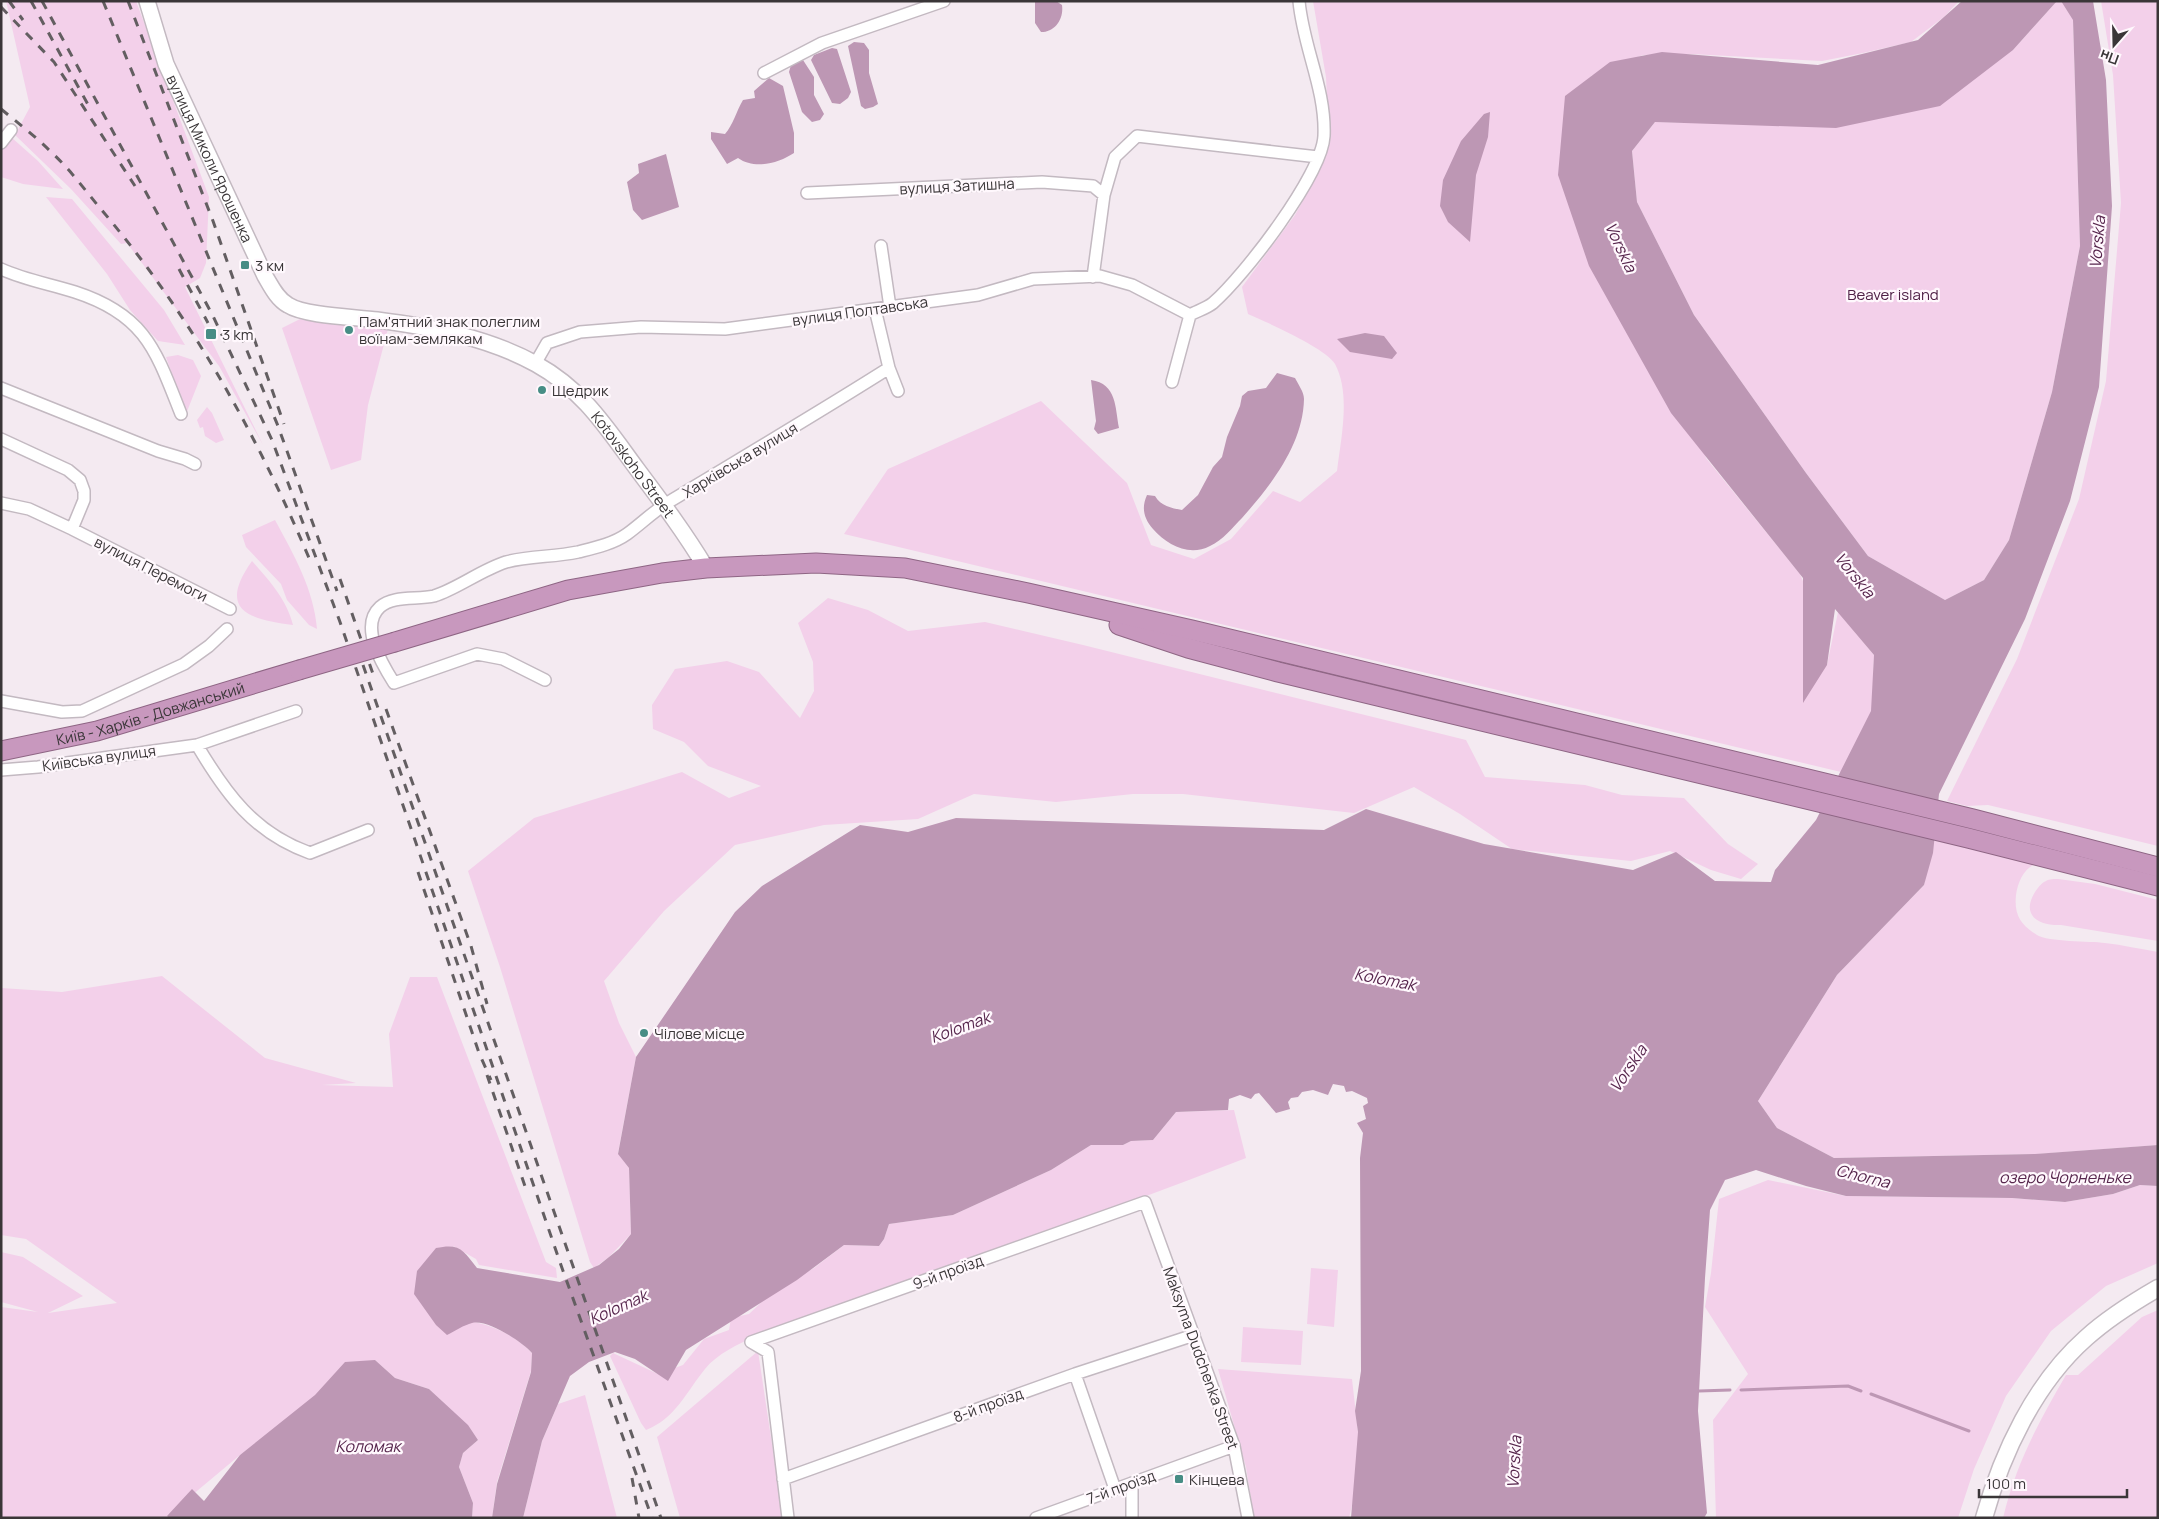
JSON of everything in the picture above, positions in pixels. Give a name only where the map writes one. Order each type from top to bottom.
[{"type":"highway","name":"Київ - Харків - Довжанський","points":[[1,751],[104,729],[568,590],[662,573],[706,568],[816,563],[897,568],[1028,593]]},
{"type":"highway","points":[[1028,593],[1648,740],[1973,819],[2158,867]]},
{"type":"highway","points":[[1028,593],[1188,648],[2158,886]]},
{"type":"main road","points":[[1984,1518],[1991,1494],[2010,1448],[2032,1403],[2057,1369],[2085,1338],[2119,1311],[2158,1288]]},
{"type":"street","name":"Kotovskoho Street","points":[[148,1],[166,64],[265,276],[280,299],[288,306],[306,311],[392,322],[465,335],[535,364],[586,401],[688,538],[706,568]]},
{"type":"street","points":[[764,73],[822,43],[944,1]]},
{"type":"street","points":[[1172,382],[1190,314],[1212,305],[1252,261],[1313,172],[1318,157],[1324,138],[1322,95],[1299,1]]},
{"type":"street","points":[[1,143],[11,130]]},
{"type":"street","points":[[1093,277],[1104,195],[1115,157],[1137,136],[1318,157]]},
{"type":"street","name":"вулиця Затишна","points":[[807,193],[1042,182],[1093,186],[1104,195]]},
{"type":"street","points":[[881,246],[890,306]]},
{"type":"street","points":[[1,269],[99,301],[127,318],[145,337],[161,362],[181,414]]},
{"type":"street","name":"вулиця Полтавська","points":[[535,364],[547,343],[580,332],[641,327],[725,329],[978,294],[1033,279],[1100,276],[1132,285],[1190,314]]},
{"type":"street","points":[[875,309],[898,391]]},
{"type":"street","name":"Харківська вулиця","points":[[545,680],[503,659],[477,654],[394,683],[384,668],[370,629],[378,608],[389,601],[435,595],[481,572],[508,562],[576,552],[600,546],[625,535],[664,505],[792,430],[890,368]]},
{"type":"street","points":[[1,388],[158,451],[185,458],[195,464]]},
{"type":"street","points":[[1,439],[68,470],[80,480],[84,491],[84,500],[72,528]]},
{"type":"street","name":"вулиця Перемоги","points":[[1,503],[29,510],[72,528],[230,609]]},
{"type":"street","points":[[1,701],[62,712],[82,711],[184,664],[209,646],[227,629]]},
{"type":"street","name":"Київська вулиця","points":[[1,770],[197,745],[296,711]]},
{"type":"street","points":[[197,745],[240,809],[289,846],[310,853],[368,830]]},
{"type":"street","name":"Maksyma Dudchenka Street","points":[[1145,1202],[1234,1446],[1248,1518]]},
{"type":"street","name":"9-й проїзд","points":[[783,1479],[768,1352],[751,1342],[1145,1202]]},
{"type":"street","name":"8-й проїзд","points":[[783,1479],[1075,1374],[1194,1335]]},
{"type":"street","points":[[1075,1374],[1115,1489]]},
{"type":"street","name":"7-й проїзд","points":[[1036,1518],[1234,1446]]},
{"type":"street","points":[[783,1479],[788,1518]]},
{"type":"street","points":[[1132,1483],[1132,1518]]},
{"type":"green space","points":[[6,1],[136,1],[209,197],[206,263],[200,278],[185,287],[263,445],[219,366],[127,243],[121,244],[71,189],[15,135],[30,107]]},
{"type":"green space","points":[[1313,1],[1959,1],[1944,17],[1911,42],[1863,53],[1822,61],[1691,54],[1643,55],[1591,76],[1706,458],[1800,574],[1809,596],[1827,665],[1838,612],[1874,655],[1872,711],[1841,772],[844,534],[888,469],[1041,401],[1127,483],[1151,545],[1194,559],[1231,539],[1273,491],[1300,502],[1337,471],[1344,402],[1340,376],[1335,364],[1308,343],[1248,314],[1242,287],[1295,215],[1317,175],[1329,143],[1326,77]]},
{"type":"green space","name":"Beaver island","points":[[2057,1],[2061,1],[2073,19],[2080,246],[2052,392],[2009,540],[1984,580],[1945,600],[1868,556],[1806,473],[1694,315],[1637,202],[1632,151],[1655,122],[1707,123],[2013,50]]},
{"type":"green space","points":[[2101,1],[2158,1],[2158,846],[1988,805],[1967,806],[1947,801],[2017,659],[2079,499],[2106,381],[2121,203],[2113,75]]},
{"type":"green space","points":[[11,137],[38,161],[63,189],[23,184],[1,177],[1,150]]},
{"type":"green space","points":[[46,197],[72,199],[164,310],[185,345],[158,341],[130,310],[107,274]]},
{"type":"green space","points":[[300,319],[388,329],[368,405],[361,460],[331,470],[282,328]]},
{"type":"green space","points":[[178,355],[193,360],[201,376],[186,414],[166,357]]},
{"type":"green space","points":[[207,407],[212,413],[224,440],[216,443],[205,436],[203,427],[200,428],[197,420]]},
{"type":"green space","points":[[275,520],[302,573],[312,600],[317,629],[309,625],[287,600],[281,584],[246,547],[242,535]]},
{"type":"green space","points":[[252,561],[282,599],[293,625],[262,619],[250,615],[242,609],[238,601],[237,590],[242,577]]},
{"type":"green space","points":[[828,598],[868,610],[908,631],[985,622],[1466,740],[1485,777],[1585,785],[1622,795],[1684,798],[1728,844],[1758,864],[1741,879],[1711,870],[1670,851],[1631,861],[1512,849],[1460,814],[1414,787],[1354,813],[1183,794],[1133,794],[1056,802],[974,794],[918,819],[824,825],[735,845],[664,911],[604,981],[619,1023],[636,1057],[618,1153],[629,1168],[631,1234],[609,1257],[594,1268],[590,1262],[500,967],[468,871],[534,818],[682,772],[729,798],[761,786],[708,766],[684,742],[653,729],[652,705],[675,669],[727,661],[759,672],[800,718],[814,691],[813,662],[798,623]]},
{"type":"green space","points":[[1931,840],[1966,846],[2035,864],[2027,870],[2020,881],[2017,890],[2016,908],[2022,923],[2037,935],[2050,939],[2105,943],[2158,952],[2158,1145],[2037,1154],[1834,1158],[1777,1128],[1758,1101],[1837,975],[1924,885]]},
{"type":"green space","points":[[2058,879],[2095,884],[2158,900],[2158,941],[2046,924],[2034,918],[2030,907],[2035,892],[2043,883]]},
{"type":"green space","points":[[162,976],[265,1058],[356,1083],[322,1085],[393,1087],[389,1034],[410,977],[437,977],[546,1262],[556,1268],[557,1278],[479,1265],[476,1259],[453,1246],[474,1322],[490,1326],[505,1333],[520,1342],[532,1353],[531,1371],[497,1482],[492,1518],[472,1518],[473,1503],[459,1467],[463,1453],[478,1440],[468,1426],[429,1389],[395,1378],[375,1360],[240,1455],[167,1516],[169,1518],[1,1518],[1,1307],[38,1312],[1,1302],[1,1252],[23,1257],[83,1296],[48,1313],[117,1303],[26,1239],[1,1235],[1,988],[62,992]]},
{"type":"green space","points":[[1234,1110],[1246,1158],[1089,1217],[821,1311],[749,1339],[728,1350],[710,1364],[673,1412],[646,1430],[610,1356],[613,1353],[658,1374],[683,1365],[704,1339],[729,1330],[731,1318],[749,1314],[773,1291],[814,1268],[844,1245],[879,1246],[884,1239],[889,1224],[953,1215],[1051,1170],[1091,1145],[1123,1145],[1131,1141],[1153,1140],[1176,1112]]},
{"type":"green space","points":[[1768,1180],[1846,1196],[2012,1198],[2065,1202],[2113,1194],[2140,1185],[2158,1186],[2158,1263],[2106,1286],[2051,1331],[2006,1396],[1974,1469],[1958,1518],[1716,1518],[1713,1420],[1748,1374],[1705,1307],[1711,1273],[1719,1199]]},
{"type":"green space","points":[[1311,1268],[1338,1270],[1334,1327],[1307,1324]]},
{"type":"green space","points":[[2158,1310],[2158,1518],[2003,1518],[2021,1462],[2046,1410],[2066,1375],[2078,1375],[2142,1317]]},
{"type":"green space","points":[[1243,1327],[1303,1331],[1301,1365],[1241,1362]]},
{"type":"green space","points":[[758,1351],[783,1518],[680,1518],[657,1437]]},
{"type":"green space","points":[[1218,1369],[1352,1379],[1358,1432],[1358,1480],[1349,1518],[1254,1518],[1246,1467]]},
{"type":"green space","points":[[585,1395],[617,1518],[523,1518],[542,1441],[558,1404]]},
{"type":"water","points":[[1035,1],[1056,1],[1062,5],[1060,20],[1050,30],[1041,32],[1035,23]]},
{"type":"water","points":[[1962,1],[2057,1],[2013,50],[1940,106],[1836,128],[1655,122],[1632,151],[1637,202],[1694,315],[1806,473],[1868,556],[1945,600],[1984,580],[2009,540],[2052,392],[2080,246],[2073,20],[2061,1],[2093,1],[2106,80],[2112,206],[2099,387],[2070,501],[2025,619],[1939,794],[1933,853],[1924,885],[1837,975],[1758,1101],[1777,1128],[1834,1158],[2035,1154],[2158,1145],[2158,1186],[2140,1185],[2113,1194],[2065,1202],[2012,1198],[1846,1196],[1756,1170],[1725,1180],[1710,1210],[1705,1278],[1698,1411],[1707,1513],[1704,1518],[1351,1518],[1358,1432],[1355,1411],[1361,1371],[1360,1158],[1363,1133],[1357,1123],[1366,1119],[1363,1106],[1368,1103],[1367,1098],[1352,1091],[1346,1092],[1344,1086],[1333,1084],[1328,1095],[1313,1090],[1302,1092],[1298,1097],[1291,1098],[1288,1102],[1290,1109],[1276,1113],[1259,1093],[1255,1094],[1251,1099],[1240,1095],[1229,1099],[1228,1110],[1176,1112],[1153,1140],[1131,1141],[1123,1145],[1091,1145],[1051,1170],[953,1215],[889,1224],[884,1239],[879,1246],[844,1245],[797,1280],[686,1350],[668,1381],[635,1359],[615,1352],[589,1362],[570,1376],[542,1441],[523,1518],[492,1518],[497,1484],[531,1372],[532,1353],[504,1332],[487,1324],[472,1323],[447,1335],[436,1325],[414,1294],[417,1271],[436,1248],[451,1246],[464,1252],[477,1268],[560,1282],[599,1265],[619,1249],[631,1234],[629,1168],[618,1154],[636,1057],[735,912],[762,886],[860,825],[908,832],[956,818],[1324,830],[1366,809],[1484,844],[1633,870],[1676,852],[1715,881],[1771,882],[1775,870],[1816,820],[1871,711],[1874,655],[1835,609],[1827,665],[1803,703],[1803,578],[1671,413],[1589,266],[1558,175],[1565,96],[1610,62],[1662,52],[1818,65],[1918,40]]},
{"type":"water","points":[[854,42],[864,43],[869,50],[869,73],[878,104],[865,109],[861,106],[848,46]]},
{"type":"water","points":[[832,48],[837,49],[851,92],[848,98],[840,104],[832,103],[811,60],[814,55]]},
{"type":"water","points":[[803,60],[814,77],[814,95],[824,114],[820,120],[812,122],[802,112],[789,72],[791,65]]},
{"type":"water","points":[[769,78],[783,86],[794,133],[794,153],[781,160],[767,164],[752,164],[738,158],[727,164],[711,139],[711,132],[725,134],[743,100],[755,98],[754,91]]},
{"type":"water","points":[[1490,112],[1488,137],[1476,175],[1470,242],[1448,222],[1440,206],[1443,180],[1461,141],[1484,114]]},
{"type":"water","points":[[666,154],[679,207],[642,220],[633,210],[627,182],[639,173],[638,164]]},
{"type":"water","points":[[1365,333],[1384,336],[1397,353],[1392,359],[1350,352],[1337,339]]},
{"type":"water","points":[[1277,373],[1295,378],[1304,399],[1302,416],[1292,448],[1274,478],[1227,534],[1210,546],[1202,549],[1186,550],[1165,540],[1147,521],[1144,504],[1147,495],[1155,496],[1167,506],[1182,510],[1198,495],[1213,467],[1222,457],[1242,396],[1248,391],[1266,388]]},
{"type":"water","points":[[1091,380],[1100,382],[1110,391],[1115,405],[1119,428],[1098,434],[1094,429],[1096,421]]},
{"type":"water","name":"Коломак","points":[[375,1360],[395,1378],[429,1389],[468,1425],[478,1440],[463,1453],[459,1467],[473,1503],[472,1518],[169,1518],[167,1516],[192,1489],[204,1501],[240,1455],[315,1395],[345,1362]]},
{"type":"waterway","points":[[1741,1390],[1848,1386],[1861,1391]]},
{"type":"waterway","points":[[1699,1391],[1730,1390]]},
{"type":"waterway","points":[[1871,1394],[1969,1431]]},
{"type":"railway","points":[[9,1],[23,20]]},
{"type":"railway","points":[[31,1],[91,110]]},
{"type":"railway","points":[[42,1],[212,314],[272,440],[340,622],[562,1268],[652,1518]]},
{"type":"railway","points":[[103,1],[278,426],[337,591]]},
{"type":"railway","points":[[128,1],[213,221],[284,424]]},
{"type":"railway","points":[[1,7],[54,62],[135,186]]},
{"type":"railway","points":[[1,109],[38,140],[70,171],[164,291],[220,378],[245,424],[269,470],[312,565]]},
{"type":"railway","points":[[179,269],[208,323]]},
{"type":"railway","points":[[340,579],[373,674]]},
{"type":"railway","points":[[363,665],[661,1518]]},
{"type":"railway","points":[[386,709],[471,946],[487,1004]]},
{"type":"railway","points":[[418,872],[479,1053],[491,1080]]},
{"type":"railway","points":[[487,1075],[527,1192]]},
{"type":"railway","points":[[632,1478],[639,1518]]},
{"type":"place","name":"3 км","points":[[245,265]]},
{"type":"place","name":"Пам'ятний знак полеглим воїнам-землякам","points":[[349,330]]},
{"type":"place","name":"3 km","points":[[211,334]]},
{"type":"place","name":"Щедрик","points":[[542,390]]},
{"type":"place","name":"Чілове місце","points":[[644,1033]]},
{"type":"place","name":"Кінцева","points":[[1179,1479]]},
{"type":"water label","name":"Vorskla","points":[[2097,242]]},
{"type":"water label","name":"Vorskla","points":[[1621,247]]},
{"type":"water label","name":"Vorskla","points":[[1855,575]]},
{"type":"water label","name":"Kolomak","points":[[1385,979]]},
{"type":"water label","name":"Kolomak","points":[[960,1027]]},
{"type":"water label","name":"Vorskla","points":[[1628,1068]]},
{"type":"water label","name":"Chorna","points":[[1863,1176]]},
{"type":"water label","name":"озеро Чорненьке","points":[[2065,1177]]},
{"type":"water label","name":"Kolomak","points":[[618,1307]]},
{"type":"water label","name":"Vorskla","points":[[1514,1462]]}]
